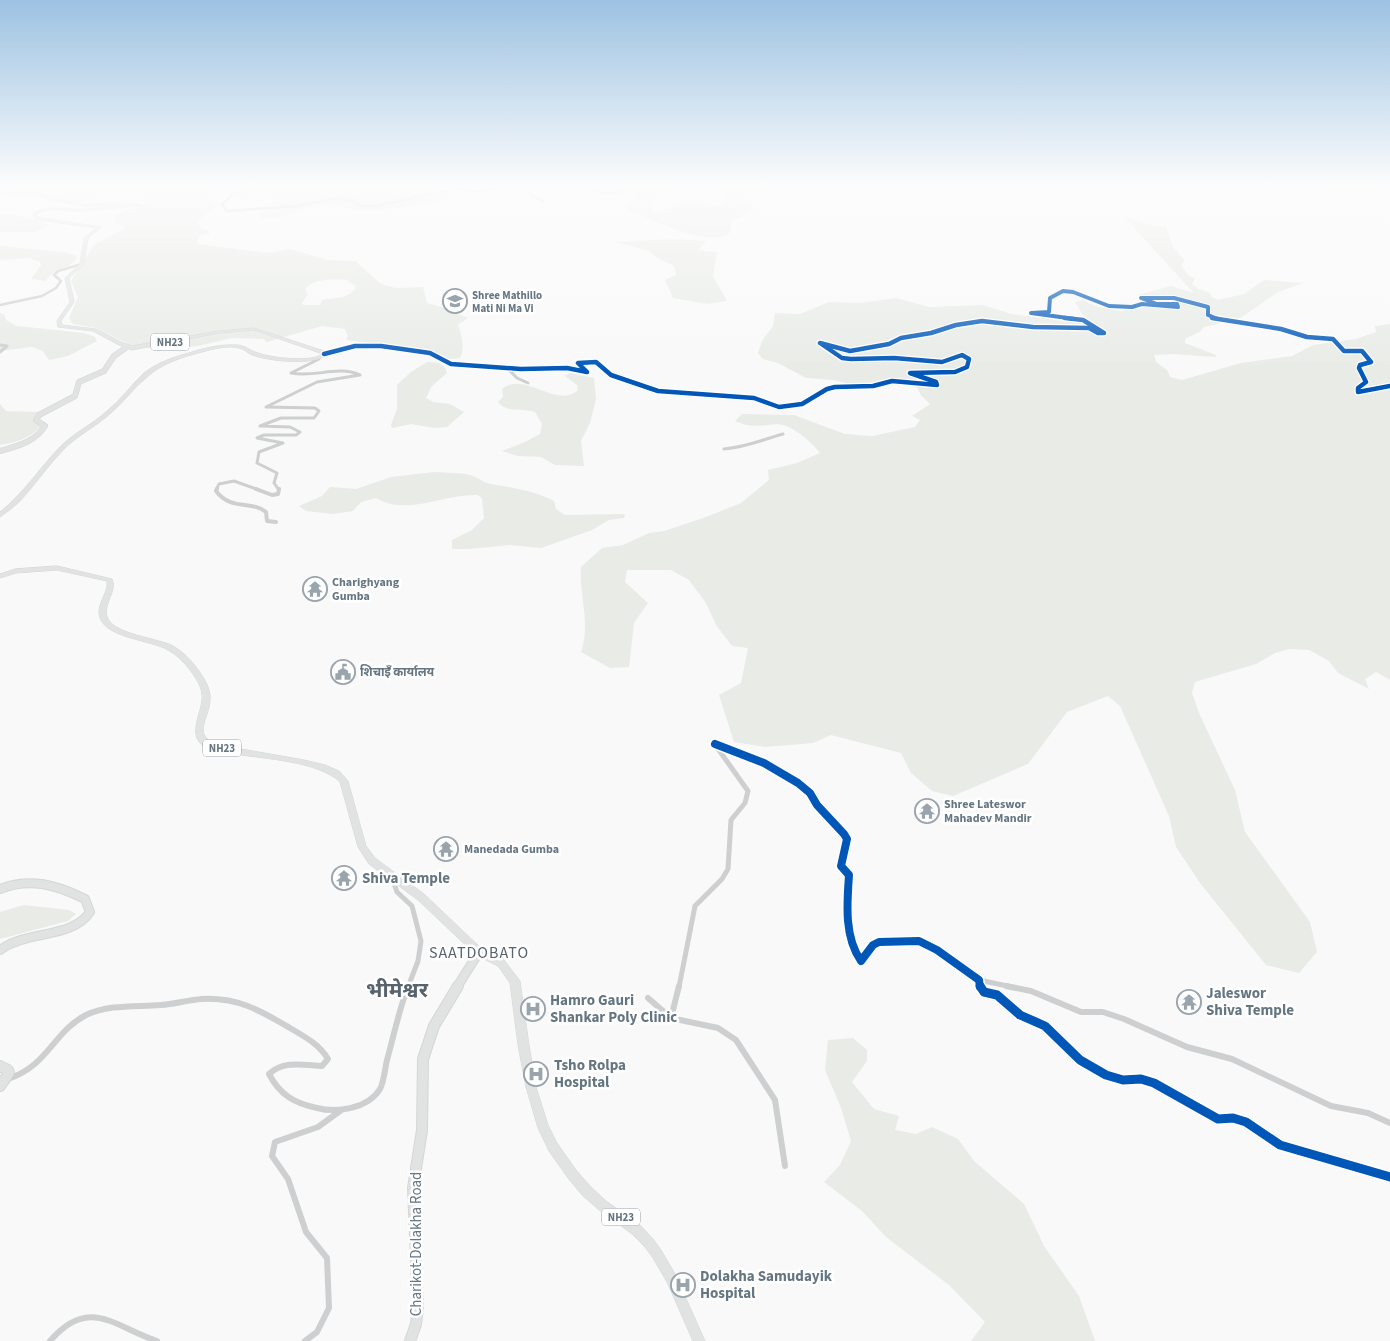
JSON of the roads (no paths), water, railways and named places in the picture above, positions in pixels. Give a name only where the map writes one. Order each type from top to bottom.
[{"type":"main road","points":[[0,451],[20,445],[42,433],[46,426],[36,420],[39,415],[75,396],[79,382],[110,367],[114,356],[127,347],[94,330],[58,325],[72,302],[67,278],[82,264],[85,247]]},
{"type":"main road","name":"NH23","points":[[127,347],[140,347],[219,332],[254,329],[324,354]]},
{"type":"main road","name":"NH23","points":[[0,515],[22,497],[63,447],[105,417],[151,369],[175,359],[233,346],[244,347],[253,354],[262,356],[319,359]]},
{"type":"main road","points":[[319,359],[324,354]]},
{"type":"main road","name":"NH23","points":[[0,576],[15,571],[57,568],[110,580],[111,585],[103,599],[101,610],[106,624],[119,631],[175,651],[195,672],[206,695],[199,722],[200,733],[205,742],[216,747],[265,758],[309,763],[340,774],[344,781],[365,853],[381,870],[421,897],[479,952],[502,964],[515,981],[533,1101],[553,1146],[570,1172],[589,1194],[612,1212],[626,1220],[648,1242],[662,1261],[699,1341]]},
{"type":"main road","points":[[0,889],[24,882],[47,884],[85,898],[90,912],[85,921],[78,926],[37,932],[15,941],[0,950]]},
{"type":"main road","name":"Charikot-Dolakha Road","points":[[410,1341],[418,1308],[413,1188],[423,1116],[422,1059],[434,1026],[479,952]]},
{"type":"main road","points":[[0,1066],[8,1070],[3,1082]]},
{"type":"street","points":[[0,305],[13,300],[43,296],[58,286],[61,281],[54,275],[58,271],[82,264]]},
{"type":"street","points":[[324,354],[355,346],[380,346],[430,353],[451,364],[507,368],[566,368],[587,372],[578,363],[590,360],[596,362],[611,375],[658,390],[754,398],[775,406],[791,406],[807,402],[827,389],[835,387],[873,386],[892,381],[937,385],[936,382],[910,373],[956,372],[967,368],[969,359],[962,355],[942,362],[894,358],[851,359],[842,358],[820,343],[850,351],[889,344],[901,338],[931,333],[956,325],[982,321],[1033,327],[1089,328],[1098,333],[1104,333],[1083,320],[1031,312],[1049,312],[1048,304],[1050,298],[1063,291],[1082,295],[1098,304],[1121,308],[1142,304],[1178,307],[1177,304],[1157,304],[1141,298],[1179,299],[1208,307],[1207,311],[1212,318],[1281,329],[1307,337],[1333,339],[1337,341],[1344,351],[1362,351],[1371,362],[1360,365],[1359,368],[1366,382],[1358,388],[1358,392],[1390,386]]},
{"type":"street","points":[[0,345],[7,346],[0,352]]},
{"type":"street","points":[[276,522],[267,521],[266,512],[262,509],[228,502],[221,499],[216,491],[218,484],[226,480],[249,484],[268,495],[278,494],[279,488],[274,483],[277,474],[257,463],[257,460],[259,452],[282,445],[283,443],[257,438],[264,435],[296,436],[300,432],[290,427],[260,426],[280,418],[314,418],[319,411],[315,408],[266,407],[317,382],[360,375],[334,370],[301,374],[291,373],[319,359]]},
{"type":"street","points":[[507,368],[528,384]]},
{"type":"street","points":[[724,450],[747,446],[784,434]]},
{"type":"street","points":[[671,1018],[684,965],[695,906],[722,879],[728,869],[731,853],[729,835],[732,820],[745,803],[748,791],[716,744],[764,761],[795,782],[809,792],[818,806],[842,831],[846,839],[846,847],[840,860],[841,866],[849,875],[847,903],[853,947],[861,961],[872,945],[879,942],[919,941],[937,950],[979,980],[1031,991],[1066,1008],[1081,1012],[1103,1012],[1124,1019],[1187,1047],[1232,1059],[1268,1078],[1297,1088],[1331,1106],[1368,1113],[1390,1123]]},
{"type":"street","points":[[305,1341],[317,1332],[329,1308],[327,1258],[306,1232],[288,1179],[272,1156],[275,1142],[288,1135],[309,1131],[324,1124],[340,1111],[364,1104],[374,1098],[380,1088],[401,1005],[418,961],[421,941],[412,906],[397,892],[391,882],[391,875]]},
{"type":"street","points":[[979,980],[980,987],[984,992],[997,995],[1020,1015],[1045,1026],[1080,1060],[1106,1075],[1123,1080],[1141,1079],[1154,1083],[1218,1119],[1233,1118],[1246,1122],[1280,1146],[1390,1177]]},
{"type":"street","points":[[648,998],[671,1018],[718,1028],[736,1040],[775,1100],[785,1166]]},
{"type":"street","points":[[3,1082],[24,1075],[34,1068],[54,1042],[75,1022],[87,1015],[112,1007],[213,999],[260,1010],[319,1046],[328,1059],[322,1066],[288,1064],[274,1068],[269,1074],[270,1081],[274,1088],[295,1100],[314,1107],[340,1111]]},
{"type":"street","points":[[50,1341],[58,1331],[74,1319],[90,1315],[103,1317],[125,1329],[156,1341]]},
{"type":"place","name":"Shree Mathillo Mati Ni Ma Vi","points":[[455,301]]},
{"type":"place","name":"Charighyang Gumba","points":[[315,589]]},
{"type":"place","name":"शिचाइँ कार्यालय","points":[[343,672]]},
{"type":"place","name":"Shree Lateswor Mahadev Mandir","points":[[927,811]]},
{"type":"place","name":"Manedada Gumba","points":[[446,849]]},
{"type":"place","name":"Shiva Temple","points":[[344,878]]},
{"type":"place","name":"Jaleswor Shiva Temple","points":[[1189,1002]]},
{"type":"place","name":"Hamro Gauri Shankar Poly Clinic","points":[[533,1009]]},
{"type":"place","name":"Tsho Rolpa Hospital","points":[[536,1074]]},
{"type":"place","name":"Dolakha Samudayik Hospital","points":[[683,1285]]},
{"type":"district","name":"SAATDOBATO","points":[[479,952]]},
{"type":"district","name":"भीमेश्वर","points":[[397,990]]}]
